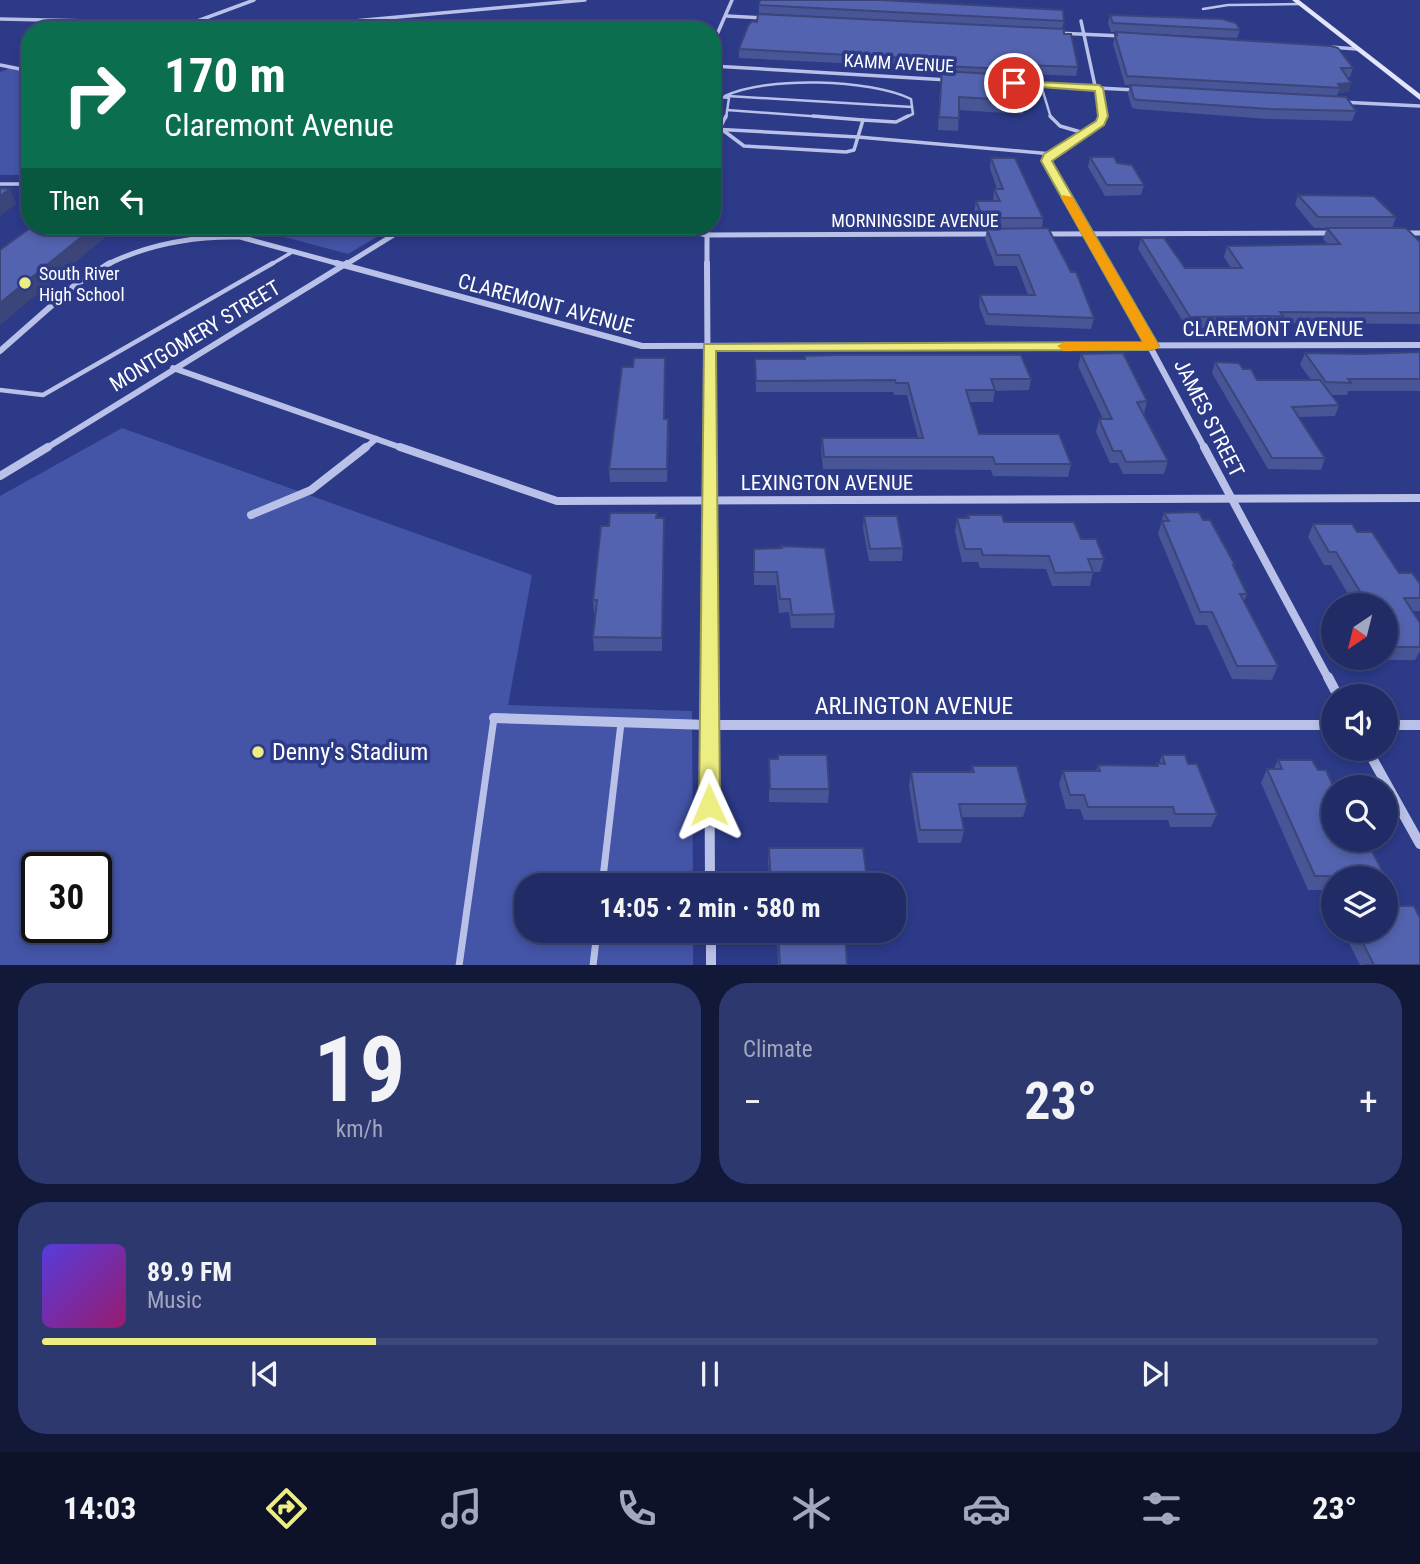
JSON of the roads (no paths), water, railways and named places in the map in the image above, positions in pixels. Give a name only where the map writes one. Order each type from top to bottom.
[{"type":"street","points":[[196,21],[254,0]]},
{"type":"street","points":[[485,0],[490,9]]},
{"type":"street","points":[[354,21],[586,0]]},
{"type":"street","points":[[721,27],[732,0]]},
{"type":"street","points":[[1298,2],[1420,98]]},
{"type":"street","points":[[726,16],[768,18]]},
{"type":"street","points":[[0,19],[95,21]]},
{"type":"street","points":[[1052,154],[1100,122],[1103,116],[1099,88],[1081,20]]},
{"type":"street","points":[[1056,33],[1125,37]]},
{"type":"street","points":[[1330,47],[1357,48]]},
{"type":"street","points":[[0,65],[21,69]]},
{"type":"street","name":"KAMM AVENUE","points":[[721,67],[959,80]]},
{"type":"street","points":[[1014,83],[1141,91]]},
{"type":"street","points":[[1336,102],[1420,106]]},
{"type":"street","name":"JAMES STREET","points":[[1052,154],[1047,161],[1053,175],[1090,234],[1152,346],[1331,684]]},
{"type":"street","points":[[1035,234],[1338,233]]},
{"type":"street","points":[[1392,233],[1420,233]]},
{"type":"street","name":"MORNINGSIDE AVENUE","points":[[721,235],[994,234]]},
{"type":"street","name":"MONTGOMERY STREET","points":[[0,476],[394,235]]},
{"type":"street","points":[[707,235],[710,873]]},
{"type":"street","name":"CLAREMONT AVENUE","points":[[0,351],[99,269],[146,250],[209,237],[240,237],[642,346],[1420,345]]},
{"type":"street","name":"LEXINGTON AVENUE","points":[[173,368],[557,501],[1420,498]]},
{"type":"street","points":[[251,515],[311,490],[376,439]]},
{"type":"street","name":"ARLINGTON AVENUE","points":[[494,719],[708,725],[1321,725]]},
{"type":"street","points":[[1398,725],[1420,724]]},
{"type":"street","points":[[1374,761],[1420,844]]},
{"type":"street","points":[[711,943],[711,965]]},
{"type":"lane","points":[[1203,9],[1228,5],[1298,2]]},
{"type":"lane","points":[[725,96],[736,89],[763,83],[894,91],[911,99],[912,114],[896,122],[727,110]]},
{"type":"lane","points":[[1041,85],[1048,119],[1053,125],[1084,133]]},
{"type":"lane","points":[[721,96],[912,107]]},
{"type":"lane","points":[[721,125],[729,98],[725,96]]},
{"type":"lane","points":[[721,129],[744,146],[846,152],[854,150],[863,120]]},
{"type":"lane","points":[[721,128],[1052,154]]},
{"type":"lane","points":[[0,184],[21,184]]},
{"type":"lane","points":[[0,390],[43,395],[294,251]]},
{"type":"lane","points":[[459,965],[494,719]]},
{"type":"lane","points":[[604,873],[621,723]]},
{"type":"lane","points":[[593,965],[596,943]]},
{"type":"place","name":"South River High School","points":[[25,283]]},
{"type":"place","name":"Denny's Stadium","points":[[258,752]]}]
